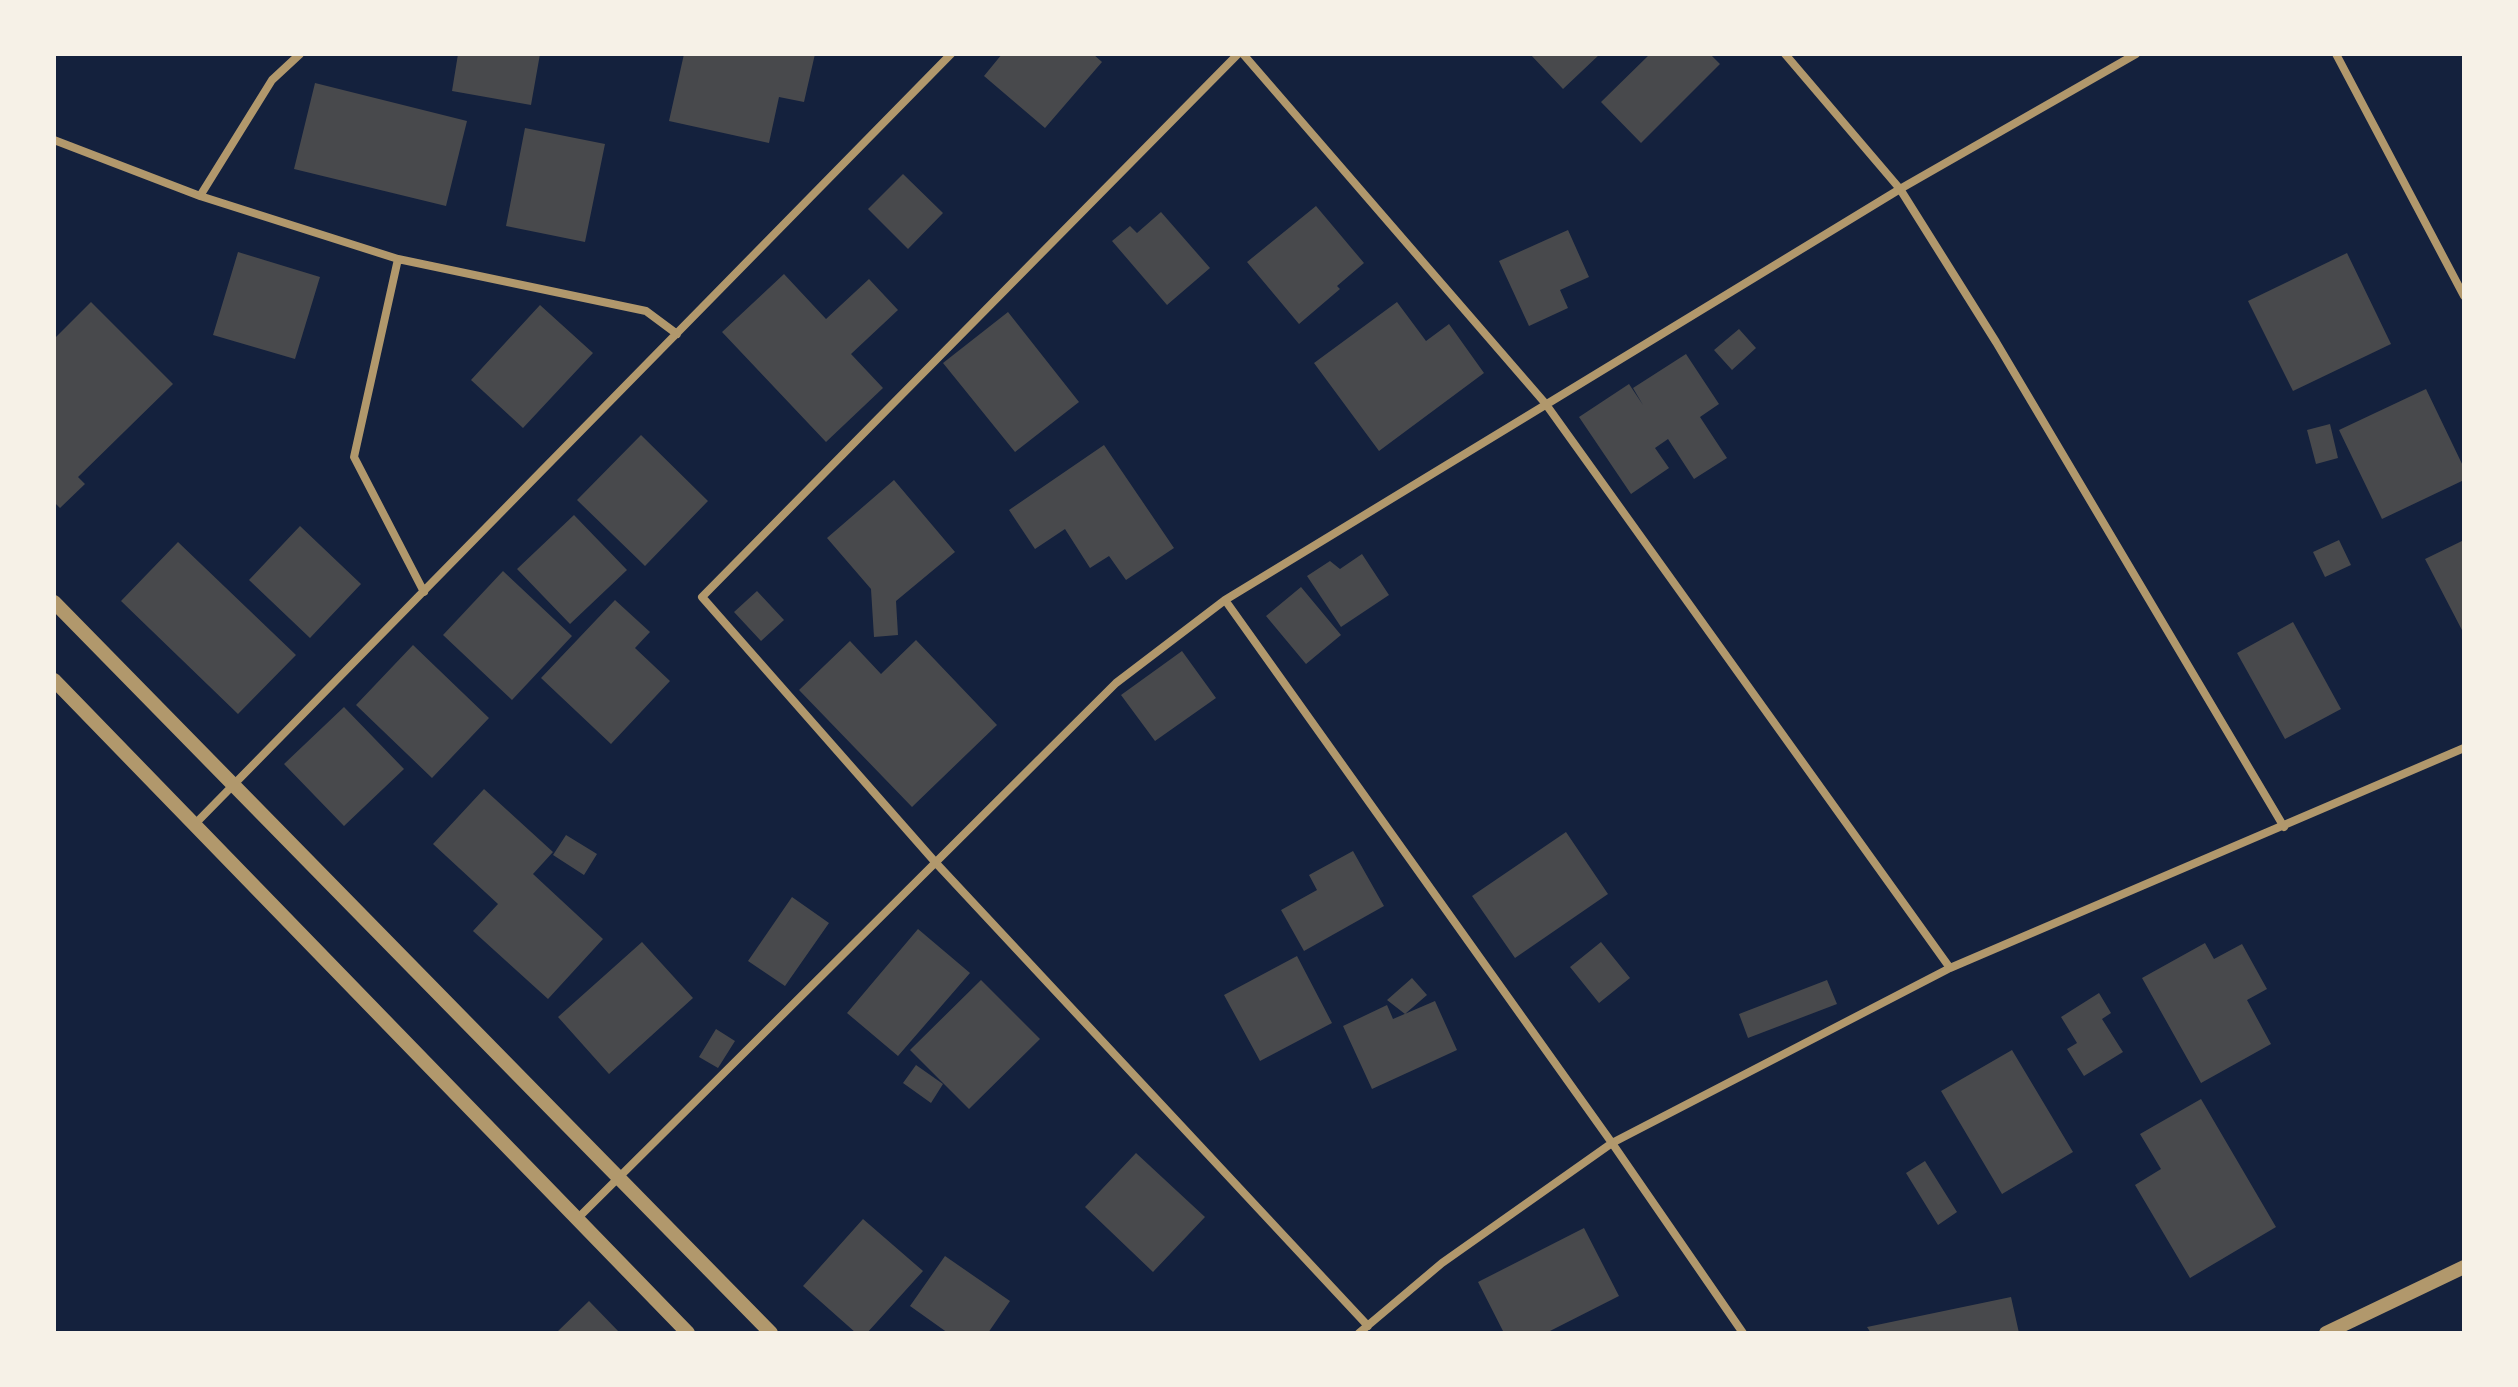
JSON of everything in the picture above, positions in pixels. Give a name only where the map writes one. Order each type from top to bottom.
[{"type":"street","points":[[200,196],[272,80],[300,54]]},
{"type":"street","points":[[194,825],[951,54]]},
{"type":"street","points":[[1368,1326],[936,863],[702,597],[1240,54],[1545,403],[1950,968]]},
{"type":"street","points":[[1785,54],[1900,189],[1996,342],[2284,827]]},
{"type":"street","points":[[577,1219],[1116,683],[1225,600],[1900,189],[2136,54]]},
{"type":"street","points":[[2336,54],[2464,296]]},
{"type":"street","points":[[54,140],[200,196],[398,259],[646,311],[677,334]]},
{"type":"street","points":[[398,259],[354,457],[424,592]]},
{"type":"street","points":[[1225,600],[1612,1143],[1743,1333]]},
{"type":"street","points":[[54,602],[771,1333]]},
{"type":"street","points":[[54,680],[688,1333]]},
{"type":"street","points":[[1359,1333],[1442,1263],[1612,1143],[1950,968],[2464,748]]},
{"type":"street","points":[[2326,1333],[2464,1267]]},
{"type":"building","points":[[458,54],[540,54],[531,105],[452,91]]},
{"type":"building","points":[[684,54],[815,54],[804,102],[779,97],[769,143],[669,121]]},
{"type":"building","points":[[1002,54],[1093,54],[1102,62],[1045,128],[984,76]]},
{"type":"building","points":[[1530,54],[1600,54],[1563,89]]},
{"type":"building","points":[[1650,54],[1710,54],[1720,64],[1641,143],[1601,102]]},
{"type":"building","points":[[315,83],[467,121],[446,206],[294,169]]},
{"type":"building","points":[[525,128],[605,144],[585,242],[506,226]]},
{"type":"building","points":[[903,174],[943,213],[908,249],[868,209]]},
{"type":"building","points":[[1316,206],[1364,263],[1337,286],[1340,289],[1299,324],[1247,262]]},
{"type":"building","points":[[1161,212],[1210,268],[1167,305],[1112,241],[1130,226],[1137,233]]},
{"type":"building","points":[[1568,230],[1589,277],[1560,290],[1568,308],[1529,326],[1499,261]]},
{"type":"building","points":[[238,252],[320,277],[295,359],[213,335]]},
{"type":"building","points":[[2347,253],[2391,344],[2293,391],[2248,301]]},
{"type":"building","points":[[784,274],[826,319],[869,279],[898,310],[851,354],[883,388],[826,442],[722,332]]},
{"type":"building","points":[[91,302],[173,384],[78,477],[85,484],[60,508],[54,502],[54,339]]},
{"type":"building","points":[[1397,302],[1426,341],[1449,324],[1484,373],[1379,451],[1314,363]]},
{"type":"building","points":[[540,305],[593,353],[523,428],[471,380]]},
{"type":"building","points":[[1008,312],[1079,402],[1015,452],[943,363]]},
{"type":"building","points":[[1739,329],[1756,348],[1732,370],[1714,350]]},
{"type":"building","points":[[1686,354],[1719,404],[1700,417],[1727,458],[1694,479],[1668,439],[1655,448],[1669,468],[1631,494],[1579,417],[1629,384],[1643,405],[1633,388]]},
{"type":"building","points":[[2426,389],[2464,468],[2464,480],[2382,519],[2339,430]]},
{"type":"building","points":[[2330,424],[2338,458],[2316,464],[2307,430]]},
{"type":"building","points":[[641,435],[708,501],[645,566],[577,500]]},
{"type":"building","points":[[1104,445],[1174,548],[1126,580],[1109,556],[1090,568],[1065,529],[1035,549],[1009,510]]},
{"type":"building","points":[[894,480],[955,552],[896,601],[898,635],[874,637],[871,589],[827,538]]},
{"type":"building","points":[[574,515],[627,570],[570,624],[517,569]]},
{"type":"building","points":[[300,526],[361,584],[310,638],[249,580]]},
{"type":"building","points":[[2339,540],[2351,565],[2325,577],[2313,552]]},
{"type":"building","points":[[2464,540],[2464,634],[2425,559]]},
{"type":"building","points":[[178,542],[296,655],[238,714],[121,601]]},
{"type":"building","points":[[1362,554],[1389,595],[1341,627],[1307,576],[1330,561],[1340,569]]},
{"type":"building","points":[[503,571],[572,636],[512,700],[443,635]]},
{"type":"building","points":[[1301,587],[1341,635],[1306,664],[1266,616]]},
{"type":"building","points":[[757,591],[784,620],[761,641],[734,612]]},
{"type":"building","points":[[615,600],[650,632],[635,648],[670,681],[611,744],[541,678]]},
{"type":"building","points":[[2293,622],[2341,709],[2285,739],[2237,653]]},
{"type":"building","points":[[916,640],[997,725],[912,807],[799,690],[850,641],[881,674]]},
{"type":"building","points":[[413,645],[489,718],[432,778],[356,705]]},
{"type":"building","points":[[1182,651],[1216,698],[1155,741],[1121,695]]},
{"type":"building","points":[[344,707],[404,769],[344,826],[284,764]]},
{"type":"building","points":[[484,789],[553,852],[533,874],[603,939],[548,999],[473,931],[498,904],[433,844]]},
{"type":"building","points":[[1566,832],[1608,894],[1515,958],[1472,896]]},
{"type":"building","points":[[566,835],[597,854],[584,875],[553,855]]},
{"type":"building","points":[[1353,851],[1384,906],[1304,951],[1281,910],[1317,890],[1309,875]]},
{"type":"building","points":[[792,897],[829,923],[785,986],[748,961]]},
{"type":"building","points":[[918,929],[970,973],[898,1056],[847,1013]]},
{"type":"building","points":[[642,942],[693,998],[609,1074],[558,1017]]},
{"type":"building","points":[[1601,942],[1630,978],[1599,1003],[1570,967]]},
{"type":"building","points":[[2205,943],[2214,959],[2242,944],[2267,989],[2247,1000],[2271,1044],[2201,1083],[2142,978]]},
{"type":"building","points":[[1297,956],[1332,1023],[1260,1061],[1224,995]]},
{"type":"building","points":[[1412,978],[1427,995],[1405,1014],[1387,1000]]},
{"type":"building","points":[[981,980],[1040,1039],[969,1109],[910,1050]]},
{"type":"building","points":[[1827,980],[1837,1004],[1748,1038],[1739,1014]]},
{"type":"building","points":[[2099,993],[2111,1013],[2102,1019],[2123,1052],[2084,1076],[2067,1049],[2077,1043],[2061,1017]]},
{"type":"building","points":[[1435,1001],[1457,1050],[1372,1089],[1343,1026],[1387,1005],[1393,1019]]},
{"type":"building","points":[[716,1029],[735,1041],[718,1068],[699,1057]]},
{"type":"building","points":[[2012,1050],[2073,1152],[2002,1194],[1941,1091]]},
{"type":"building","points":[[916,1065],[943,1084],[931,1103],[903,1083]]},
{"type":"building","points":[[2201,1099],[2276,1227],[2190,1278],[2135,1185],[2161,1169],[2140,1134]]},
{"type":"building","points":[[1136,1153],[1205,1217],[1153,1272],[1085,1207]]},
{"type":"building","points":[[1925,1161],[1957,1212],[1938,1225],[1906,1173]]},
{"type":"building","points":[[863,1219],[923,1271],[867,1333],[856,1333],[803,1286]]},
{"type":"building","points":[[1584,1228],[1619,1296],[1546,1333],[1504,1333],[1478,1282]]},
{"type":"building","points":[[945,1256],[1010,1301],[988,1333],[948,1333],[910,1306]]},
{"type":"building","points":[[2011,1297],[2019,1333],[1871,1333],[1867,1327]]},
{"type":"building","points":[[589,1301],[620,1333],[556,1333]]}]
